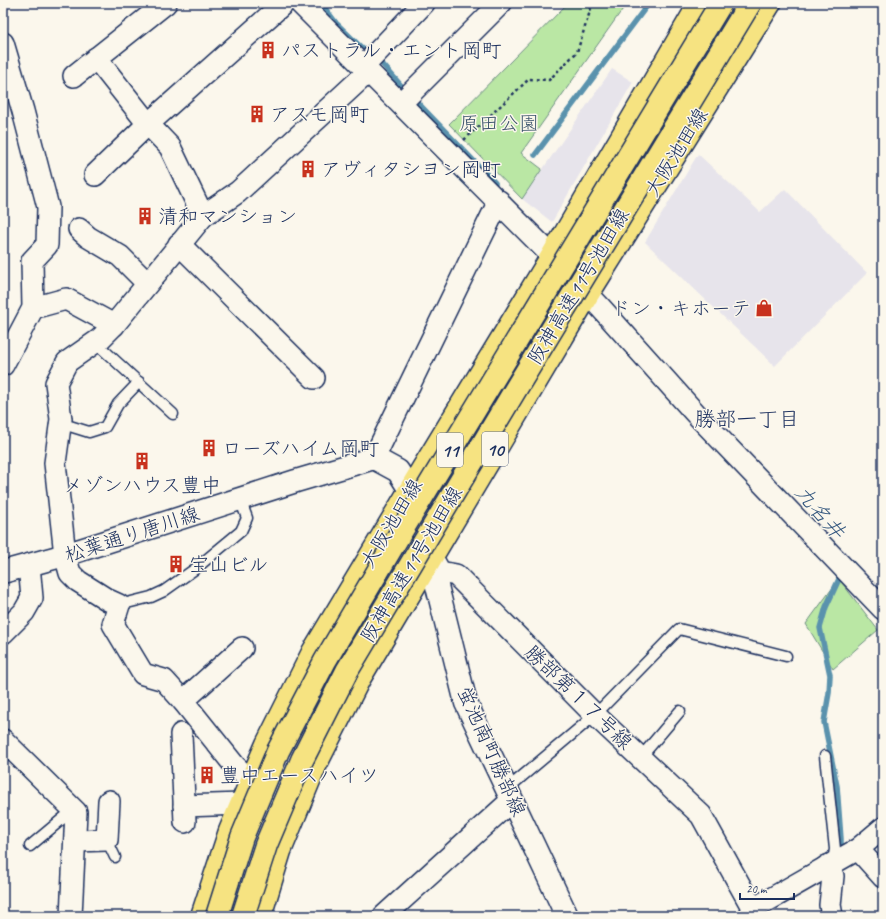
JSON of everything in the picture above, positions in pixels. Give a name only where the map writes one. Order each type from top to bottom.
[{"type":"main road","name":"大阪池田線","points":[[202,916],[230,831],[241,804],[267,744],[314,652],[552,256],[700,3]]},
{"type":"main road","name":"阪神高速11号池田線","points":[[217,916],[242,837],[278,751],[325,660],[721,3]]},
{"type":"main road","name":"阪神高速11号池田線","points":[[243,916],[266,845],[302,760],[347,671],[750,3]]},
{"type":"main road","name":"大阪池田線","points":[[260,916],[280,851],[315,766],[359,679],[588,294],[770,3]]},
{"type":"street","points":[[74,76],[166,3]]},
{"type":"street","points":[[95,175],[148,124],[284,3]]},
{"type":"street","points":[[300,3],[499,201],[552,256],[696,414],[883,609]]},
{"type":"street","points":[[251,781],[235,766],[183,701],[164,680],[143,674],[114,624],[119,605],[78,582],[70,573],[65,555],[55,463],[60,423],[56,383],[68,362],[95,342],[114,325],[203,216],[238,192],[366,69],[424,3]]},
{"type":"street","points":[[401,103],[501,3]]},
{"type":"street","points":[[3,43],[24,111],[48,207],[47,245],[32,260],[33,308],[3,365]]},
{"type":"street","points":[[96,58],[148,124],[170,147],[203,216]]},
{"type":"street","points":[[410,490],[398,471],[374,458],[499,201]]},
{"type":"street","points":[[79,229],[88,237],[120,256],[147,283]]},
{"type":"street","points":[[179,244],[280,355],[314,378]]},
{"type":"street","points":[[33,308],[66,299],[114,325]]},
{"type":"street","name":"松葉通り唐川線","points":[[11,568],[65,555],[374,458]]},
{"type":"street","name":"勝部第１７号線","points":[[410,490],[431,556],[440,572],[456,575],[595,715],[701,815],[751,913]]},
{"type":"street","name":"蛍池南町勝部線","points":[[431,556],[435,578],[466,703],[567,916]]},
{"type":"street","points":[[3,633],[24,612],[32,598],[11,568]]},
{"type":"street","points":[[183,701],[242,648]]},
{"type":"street","points":[[181,734],[185,814],[241,804]]},
{"type":"street","points":[[3,740],[76,812],[71,916]]},
{"type":"street","points":[[384,916],[510,795]]},
{"type":"street","points":[[75,841],[111,849],[109,801]]},
{"type":"street","points":[[751,913],[840,859],[883,828]]},
{"type":"street","points":[[840,859],[883,877]]},
{"type":"street","points":[[832,916],[830,906],[833,876],[840,859]]},
{"type":"lane","points":[[95,342],[173,414]]},
{"type":"lane","points":[[60,423],[89,432],[105,426],[118,404],[139,382]]},
{"type":"lane","points":[[119,605],[150,597],[164,591],[195,569],[241,531],[247,518],[240,499]]},
{"type":"lane","points":[[510,795],[595,715],[679,629],[786,656]]},
{"type":"lane","points":[[641,757],[680,711]]},
{"type":"lane","points":[[825,756],[835,848],[840,859]]},
{"type":"lane","points":[[30,846],[73,810]]},
{"type":"path","points":[[463,141],[529,79],[549,80],[577,52],[594,3]]},
{"type":"shaded area","points":[[612,69],[633,82],[552,222],[522,199]]},
{"type":"shaded area","name":"ドン・キホーテ","points":[[698,154],[760,212],[785,189],[867,273],[775,366],[645,242]]},
{"type":"green space","name":"原田公園","points":[[568,3],[627,3],[521,153],[542,169],[522,199],[449,124]]},
{"type":"green space","points":[[839,579],[878,630],[833,669],[806,624]]},
{"type":"waterway","name":"九名井","points":[[321,3],[336,23],[368,54]]},
{"type":"waterway","points":[[535,155],[649,3]]},
{"type":"waterway","name":"九名井","points":[[378,59],[405,90]]},
{"type":"waterway","name":"九名井","points":[[414,99],[495,183]]},
{"type":"waterway","name":"九名井","points":[[838,572],[839,579],[826,607],[820,628],[830,675],[829,693],[824,722],[837,786],[841,854]]},
{"type":"place","name":"パストラル・エント岡町","points":[[268,50]]},
{"type":"place","name":"アスモ岡町","points":[[257,114]]},
{"type":"place","name":"アヴィタシヨン岡町","points":[[308,169]]},
{"type":"place","name":"清和マンション","points":[[145,216]]},
{"type":"place","name":"ドン・キホーテ","points":[[764,308]]},
{"type":"place","name":"ローズハイム岡町","points":[[209,448]]},
{"type":"place","name":"メゾンハウス豊中","points":[[142,461]]},
{"type":"place","name":"宝山ビル","points":[[176,564]]},
{"type":"place","name":"豊中エースハイツ","points":[[207,775]]},
{"type":"district","name":"勝部一丁目","points":[[747,419]]}]
